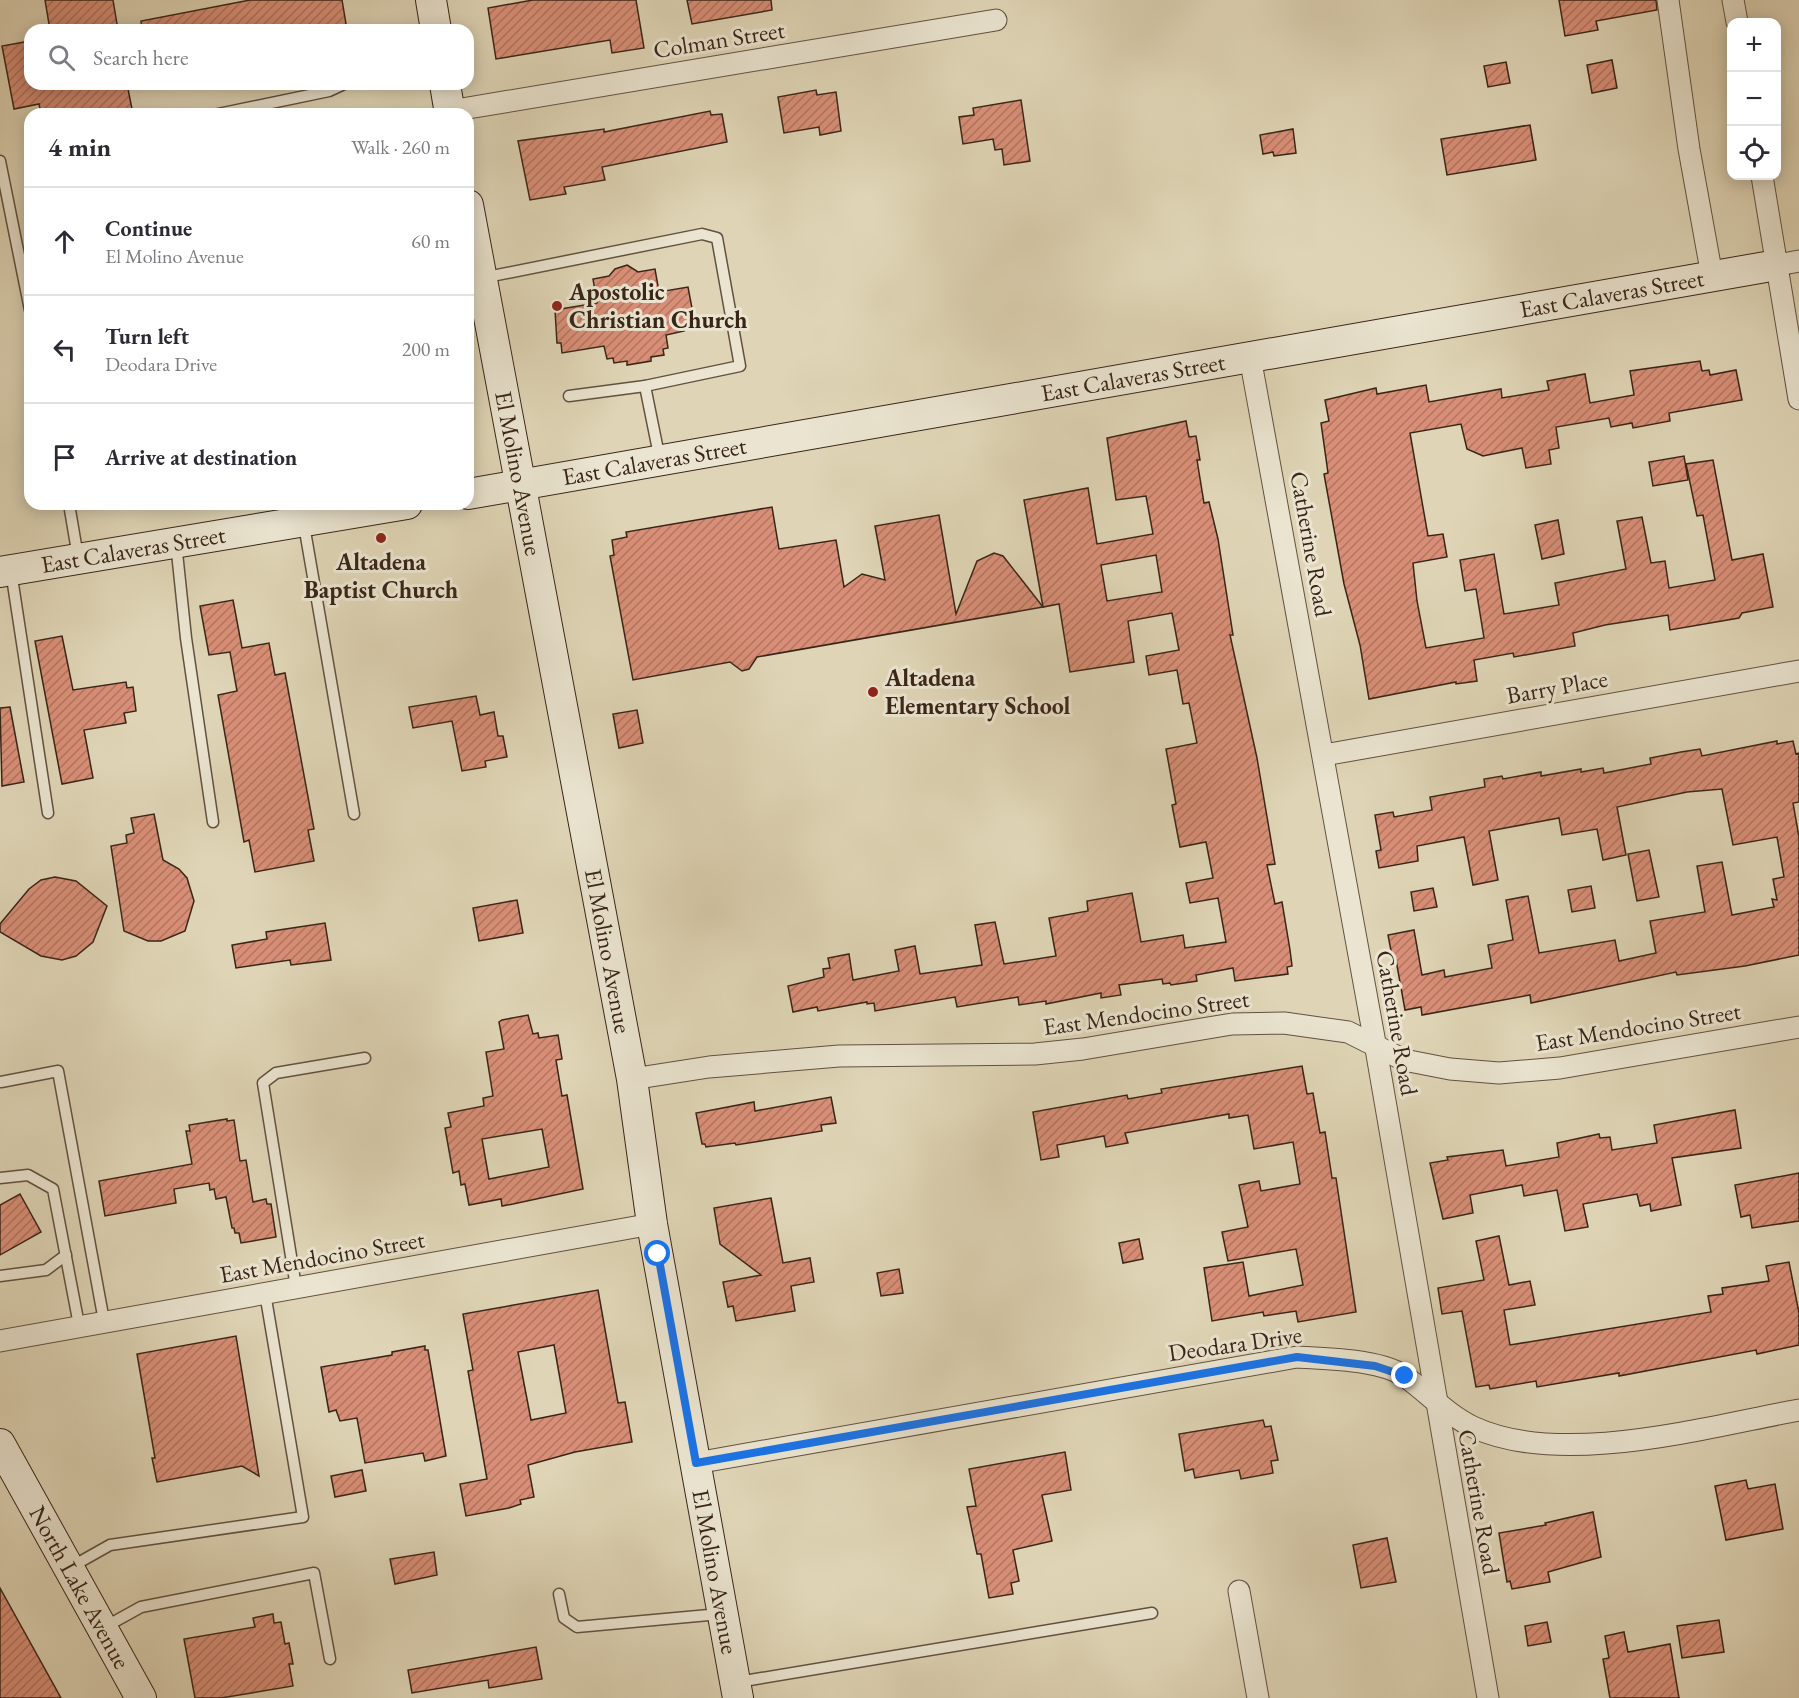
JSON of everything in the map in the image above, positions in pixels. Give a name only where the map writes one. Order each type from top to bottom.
[{"type":"street","points":[[431,0],[435,24]]},
{"type":"street","points":[[1668,0],[1689,149],[1712,276]]},
{"type":"street","points":[[1733,0],[1736,18]]},
{"type":"street","name":"Colman Street","points":[[448,103],[996,20]]},
{"type":"street","points":[[1763,180],[1788,263],[1799,399]]},
{"type":"street","name":"El Molino Avenue","points":[[474,236],[632,1079],[652,1224],[736,1690]]},
{"type":"street","name":"East Calaveras Street","points":[[474,493],[1788,263]]},
{"type":"street","name":"Catherine Road","points":[[1250,357],[1324,754],[1488,1698]]},
{"type":"street","name":"East Calaveras Street","points":[[5,571],[370,510]]},
{"type":"street","name":"Barry Place","points":[[1324,754],[1799,671]]},
{"type":"street","name":"East Mendocino Street","points":[[632,1079],[710,1067],[839,1056],[1054,1052],[1232,1024],[1284,1023],[1348,1032],[1375,1043],[1404,1060],[1450,1069],[1499,1073],[1560,1068],[1799,1027]]},
{"type":"street","name":"East Mendocino Street","points":[[0,1341],[652,1224]]},
{"type":"street","name":"Deodara Drive","points":[[696,1463],[1297,1357],[1375,1366],[1405,1376],[1436,1403],[1473,1427],[1517,1439],[1560,1446],[1606,1444],[1799,1410]]},
{"type":"street","name":"North Lake Avenue","points":[[0,1444],[141,1698]]},
{"type":"street","points":[[1239,1592],[1258,1698]]},
{"type":"lane","points":[[247,108],[331,90]]},
{"type":"lane","points":[[0,161],[24,280]]},
{"type":"lane","points":[[482,278],[702,234],[717,238],[740,366],[645,386],[569,396]]},
{"type":"lane","points":[[645,386],[660,460]]},
{"type":"lane","points":[[70,510],[78,559]]},
{"type":"lane","points":[[303,521],[354,814]]},
{"type":"lane","points":[[176,543],[186,638],[213,822]]},
{"type":"lane","points":[[5,571],[48,813]]},
{"type":"lane","points":[[296,1287],[263,1083],[276,1073],[365,1058]]},
{"type":"lane","points":[[1,1082],[58,1071],[104,1321]]},
{"type":"lane","points":[[0,1178],[28,1174],[53,1189],[79,1325]]},
{"type":"lane","points":[[0,1276],[46,1270],[66,1255]]},
{"type":"lane","points":[[69,1568],[110,1545],[303,1517],[265,1293]]},
{"type":"lane","points":[[103,1628],[141,1607],[314,1573],[330,1659]]},
{"type":"lane","points":[[559,1594],[564,1617],[577,1627],[723,1614]]},
{"type":"lane","points":[[736,1690],[1152,1613]]},
{"type":"building","points":[[45,0],[113,0],[117,24],[49,24]]},
{"type":"building","points":[[250,0],[342,0],[346,24],[141,24],[141,21]]},
{"type":"building","points":[[533,0],[636,0],[644,48],[612,53],[610,40],[496,59],[488,8]]},
{"type":"building","points":[[687,0],[771,0],[772,10],[692,24]]},
{"type":"building","points":[[1559,0],[1656,0],[1657,10],[1596,21],[1598,30],[1565,36]]},
{"type":"building","points":[[24,42],[24,90],[128,90],[132,108],[40,108],[39,104],[14,109],[2,46]]},
{"type":"building","points":[[1612,60],[1617,88],[1592,93],[1587,65]]},
{"type":"building","points":[[1506,62],[1510,83],[1488,87],[1484,66]]},
{"type":"building","points":[[816,90],[817,95],[836,92],[841,131],[820,135],[819,127],[784,133],[778,97]]},
{"type":"building","points":[[1021,100],[1030,161],[1004,165],[1002,149],[995,150],[993,139],[963,144],[959,117],[974,115],[973,108]]},
{"type":"building","points":[[710,111],[711,115],[722,114],[727,142],[602,167],[605,180],[564,187],[566,194],[530,200],[518,141],[604,129],[604,132]]},
{"type":"building","points":[[1530,125],[1536,160],[1447,175],[1441,139]]},
{"type":"building","points":[[1293,129],[1296,153],[1274,156],[1273,152],[1263,154],[1260,135]]},
{"type":"building","points":[[627,265],[638,272],[655,269],[659,292],[688,287],[695,324],[683,326],[684,331],[666,335],[668,348],[663,349],[664,355],[651,357],[651,361],[627,365],[627,361],[614,363],[613,358],[607,359],[604,346],[562,353],[561,343],[557,343],[555,310],[597,303],[593,279],[609,276],[615,269]]},
{"type":"building","points":[[1700,361],[1702,371],[1709,370],[1710,375],[1736,370],[1742,400],[1669,413],[1670,421],[1633,428],[1632,423],[1611,427],[1609,418],[1556,427],[1559,448],[1549,450],[1551,464],[1526,468],[1522,448],[1483,456],[1467,449],[1461,424],[1410,433],[1428,536],[1443,534],[1447,557],[1413,563],[1426,648],[1484,638],[1476,589],[1465,591],[1460,560],[1494,554],[1504,614],[1559,605],[1555,583],[1626,569],[1617,521],[1642,517],[1651,563],[1665,561],[1669,588],[1715,580],[1703,515],[1697,516],[1686,464],[1713,460],[1732,560],[1763,554],[1773,607],[1742,613],[1739,618],[1670,630],[1668,615],[1605,625],[1573,633],[1575,646],[1514,657],[1513,653],[1474,660],[1477,681],[1456,684],[1456,682],[1369,699],[1360,645],[1344,584],[1324,474],[1328,473],[1321,423],[1329,421],[1325,400],[1376,388],[1377,394],[1426,385],[1429,402],[1501,389],[1502,398],[1549,390],[1547,381],[1585,374],[1590,403],[1634,395],[1630,371]]},
{"type":"building","points":[[1186,421],[1189,437],[1196,436],[1200,460],[1197,460],[1204,503],[1209,502],[1218,539],[1233,635],[1230,635],[1257,758],[1275,864],[1267,865],[1275,904],[1282,902],[1292,966],[1287,967],[1288,974],[1235,981],[1233,968],[1196,975],[1197,981],[1171,985],[1170,983],[1163,984],[1162,979],[1119,985],[1121,995],[1101,998],[1101,993],[1046,1004],[1046,1001],[1019,1005],[1018,997],[957,1007],[955,997],[875,1011],[874,1003],[867,1004],[867,1002],[818,1011],[817,1007],[793,1012],[788,986],[824,977],[823,969],[830,968],[828,958],[849,954],[853,980],[899,971],[895,950],[915,946],[920,974],[982,965],[975,925],[995,922],[1004,964],[1056,956],[1049,918],[1088,911],[1087,901],[1132,893],[1141,942],[1183,935],[1185,948],[1226,942],[1218,898],[1190,903],[1186,883],[1213,878],[1206,842],[1180,847],[1172,805],[1176,804],[1166,749],[1197,743],[1189,703],[1183,704],[1177,670],[1149,675],[1146,656],[1179,650],[1172,613],[1128,621],[1134,662],[1070,672],[1059,604],[1043,607],[1024,500],[1088,488],[1097,544],[1153,534],[1146,496],[1116,500],[1107,438]],"holes":[[[1156,555],[1162,592],[1107,601],[1101,565]]]},
{"type":"building","points":[[1684,456],[1688,480],[1653,486],[1649,462]]},
{"type":"building","points":[[772,507],[779,549],[836,540],[844,587],[862,574],[885,580],[875,526],[939,515],[956,614],[977,561],[994,553],[1003,556],[1043,607],[757,657],[749,669],[742,671],[730,662],[633,680],[610,556],[614,555],[612,540],[627,537],[626,532]]},
{"type":"building","points":[[1558,520],[1564,554],[1542,559],[1535,525]]},
{"type":"building","points":[[233,600],[242,648],[269,643],[275,675],[285,673],[314,829],[308,830],[314,861],[255,872],[249,840],[244,842],[218,695],[237,691],[230,652],[209,655],[200,606]]},
{"type":"building","points":[[62,636],[73,690],[126,682],[127,688],[133,687],[136,711],[124,713],[126,723],[84,730],[93,778],[62,784],[35,641]]},
{"type":"building","points":[[476,696],[480,715],[494,712],[498,736],[503,736],[507,757],[485,761],[486,767],[462,771],[452,721],[413,728],[409,707]]},
{"type":"building","points":[[10,707],[24,782],[2,786],[0,708]]},
{"type":"building","points":[[637,710],[643,743],[619,748],[613,714]]},
{"type":"building","points":[[1777,741],[1777,744],[1793,741],[1796,754],[1799,753],[1799,802],[1793,803],[1799,837],[1799,955],[1745,966],[1677,975],[1676,972],[1531,1003],[1530,995],[1422,1015],[1421,1007],[1405,1010],[1396,960],[1393,961],[1388,935],[1414,930],[1422,975],[1444,970],[1445,977],[1492,968],[1488,945],[1513,940],[1506,900],[1528,896],[1539,953],[1615,940],[1619,961],[1656,953],[1650,921],[1705,912],[1697,866],[1722,862],[1732,915],[1774,907],[1772,899],[1777,900],[1773,879],[1784,877],[1777,837],[1733,845],[1722,789],[1687,792],[1617,807],[1626,855],[1603,860],[1597,829],[1562,835],[1559,818],[1489,831],[1498,880],[1473,885],[1464,837],[1417,846],[1418,861],[1379,868],[1376,851],[1381,850],[1375,815],[1393,812],[1394,817],[1432,810],[1430,797],[1485,787],[1484,779],[1502,776],[1503,779],[1541,772],[1541,776],[1581,769],[1581,772],[1603,768],[1604,773],[1651,764],[1650,758],[1681,752],[1700,749],[1702,756]]},
{"type":"building","points":[[154,814],[163,860],[179,869],[187,878],[194,901],[185,931],[161,941],[148,941],[124,931],[111,846],[127,843],[126,835],[134,833],[131,818]]},
{"type":"building","points":[[1649,850],[1659,897],[1637,901],[1628,854]]},
{"type":"building","points":[[55,877],[76,881],[107,906],[93,942],[76,956],[62,960],[41,956],[0,932],[0,924],[29,889],[41,880]]},
{"type":"building","points":[[1591,886],[1595,908],[1572,912],[1568,890]]},
{"type":"building","points":[[1433,888],[1437,907],[1414,911],[1411,892]]},
{"type":"building","points":[[517,900],[523,933],[479,941],[473,908]]},
{"type":"building","points":[[325,923],[331,960],[291,965],[290,960],[236,968],[232,945],[267,939],[266,932]]},
{"type":"building","points":[[528,1015],[533,1034],[538,1033],[539,1038],[558,1035],[562,1059],[556,1060],[562,1096],[567,1095],[583,1189],[502,1206],[501,1199],[469,1205],[465,1184],[461,1185],[459,1171],[453,1173],[445,1128],[451,1127],[448,1113],[484,1106],[483,1098],[493,1096],[486,1052],[504,1049],[499,1022]],"holes":[[[542,1129],[549,1167],[489,1179],[482,1139]]]},
{"type":"building","points":[[1302,1066],[1307,1094],[1313,1093],[1320,1133],[1325,1132],[1332,1178],[1336,1178],[1356,1312],[1298,1322],[1296,1311],[1264,1316],[1263,1312],[1212,1321],[1204,1268],[1243,1262],[1249,1296],[1303,1285],[1296,1249],[1228,1261],[1222,1232],[1248,1227],[1239,1185],[1259,1181],[1261,1191],[1300,1184],[1293,1142],[1254,1149],[1248,1115],[1229,1118],[1229,1114],[1125,1133],[1128,1143],[1106,1147],[1104,1136],[1057,1145],[1059,1157],[1041,1160],[1033,1112],[1127,1095],[1128,1099],[1162,1093],[1161,1089]]},
{"type":"building","points":[[831,1097],[836,1123],[821,1125],[822,1131],[736,1145],[735,1143],[706,1147],[702,1144],[696,1113],[754,1102],[755,1111]]},
{"type":"building","points":[[1735,1110],[1741,1148],[1672,1158],[1681,1205],[1651,1211],[1650,1204],[1640,1206],[1637,1194],[1583,1204],[1588,1227],[1565,1231],[1557,1190],[1524,1196],[1522,1185],[1470,1195],[1473,1213],[1443,1219],[1430,1163],[1448,1160],[1447,1157],[1503,1150],[1506,1166],[1559,1157],[1557,1143],[1599,1134],[1600,1138],[1610,1137],[1612,1150],[1657,1143],[1654,1125]]},
{"type":"building","points":[[227,1119],[227,1121],[234,1120],[240,1161],[246,1160],[253,1202],[266,1199],[267,1204],[271,1204],[276,1237],[241,1243],[239,1233],[235,1233],[232,1228],[226,1197],[216,1199],[214,1189],[210,1190],[209,1183],[174,1189],[176,1203],[105,1216],[99,1181],[192,1164],[186,1131],[190,1131],[189,1125]]},
{"type":"building","points":[[1799,1173],[1799,1221],[1752,1228],[1750,1215],[1741,1217],[1735,1185]]},
{"type":"building","points":[[20,1194],[41,1232],[0,1255],[0,1205]]},
{"type":"building","points":[[771,1198],[783,1263],[810,1258],[814,1282],[791,1286],[795,1311],[736,1321],[733,1306],[728,1307],[723,1282],[761,1275],[720,1244],[714,1208]]},
{"type":"building","points":[[1499,1236],[1509,1285],[1530,1281],[1535,1305],[1504,1310],[1510,1345],[1711,1312],[1708,1296],[1723,1294],[1722,1288],[1769,1281],[1766,1266],[1789,1262],[1799,1313],[1799,1345],[1757,1354],[1756,1350],[1619,1376],[1619,1373],[1537,1387],[1536,1381],[1490,1389],[1489,1385],[1476,1387],[1462,1311],[1442,1314],[1438,1288],[1484,1280],[1476,1241]]},
{"type":"building","points":[[1139,1239],[1143,1259],[1123,1263],[1119,1243]]},
{"type":"building","points":[[899,1269],[903,1293],[881,1296],[877,1273]]},
{"type":"building","points":[[598,1290],[618,1403],[625,1402],[632,1442],[575,1452],[528,1465],[534,1497],[520,1500],[521,1504],[509,1508],[466,1516],[460,1484],[487,1479],[468,1371],[473,1370],[463,1314]],"holes":[[[554,1345],[566,1413],[531,1420],[518,1352]]]},
{"type":"building","points":[[236,1336],[259,1476],[242,1466],[157,1482],[137,1354]]},
{"type":"building","points":[[425,1346],[425,1350],[428,1350],[446,1456],[425,1461],[423,1453],[365,1463],[357,1418],[340,1421],[336,1410],[329,1412],[321,1367],[392,1355],[392,1352]]},
{"type":"building","points":[[1263,1420],[1265,1427],[1271,1426],[1278,1460],[1271,1461],[1273,1473],[1241,1479],[1239,1470],[1195,1478],[1193,1469],[1185,1471],[1179,1434]]},
{"type":"building","points":[[1065,1452],[1071,1490],[1042,1495],[1052,1541],[1013,1550],[1019,1581],[1011,1583],[1013,1594],[989,1598],[981,1554],[977,1554],[967,1507],[976,1506],[969,1469]]},
{"type":"building","points":[[362,1470],[366,1491],[335,1497],[331,1476]]},
{"type":"building","points":[[1746,1480],[1748,1489],[1775,1484],[1783,1529],[1726,1540],[1715,1486]]},
{"type":"building","points":[[1593,1512],[1601,1557],[1548,1572],[1550,1582],[1512,1589],[1510,1581],[1507,1582],[1499,1533],[1546,1525],[1545,1523]]},
{"type":"building","points":[[1387,1538],[1396,1582],[1361,1588],[1353,1545]]},
{"type":"building","points":[[434,1552],[437,1575],[395,1584],[390,1559]]},
{"type":"building","points":[[0,1588],[61,1698],[0,1698]]},
{"type":"building","points":[[273,1614],[274,1623],[281,1622],[285,1644],[289,1643],[293,1664],[289,1664],[293,1686],[221,1698],[195,1698],[184,1639],[255,1627],[253,1618]]},
{"type":"building","points":[[1719,1620],[1724,1652],[1682,1658],[1677,1626]]},
{"type":"building","points":[[1547,1622],[1551,1642],[1528,1646],[1525,1626]]},
{"type":"building","points":[[1624,1632],[1628,1652],[1670,1644],[1679,1698],[1610,1698],[1603,1659],[1609,1658],[1605,1636]]},
{"type":"building","points":[[536,1647],[542,1679],[489,1688],[488,1680],[412,1693],[408,1670]]},
{"type":"place","name":"Apostolic Christian Church","points":[[557,306]]},
{"type":"place","name":"Altadena Baptist Church","points":[[381,538]]},
{"type":"place","name":"Altadena Elementary School","points":[[873,692]]},
{"type":"route","points":[[658,1254],[696,1463],[1241,1365],[1297,1357],[1375,1366],[1405,1376]]}]
